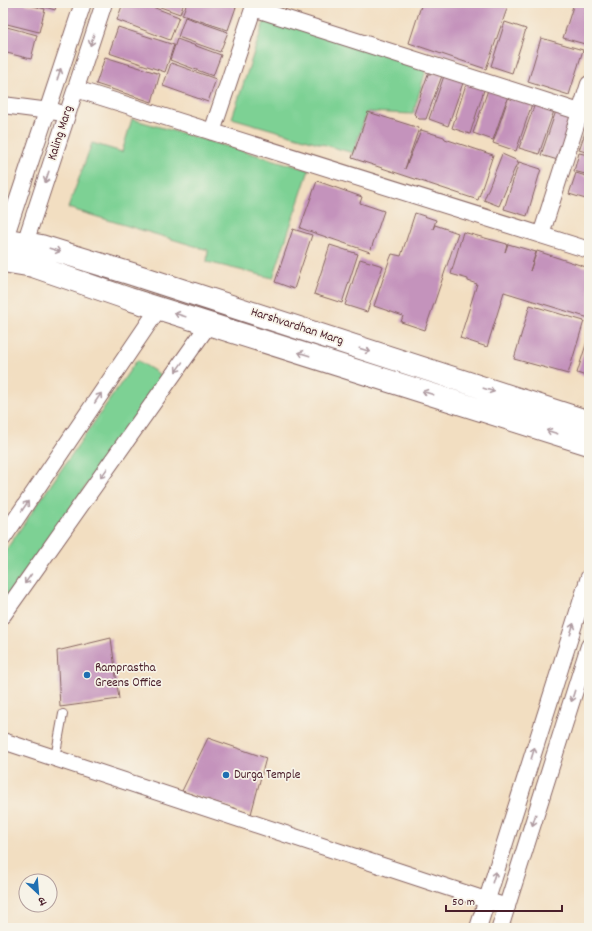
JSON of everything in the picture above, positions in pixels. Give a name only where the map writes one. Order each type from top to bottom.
[{"type":"street","name":"Kaling Marg","points":[[10,262],[9,241],[47,111],[83,3]]},
{"type":"street","name":"Kaling Marg","points":[[9,241],[67,114],[104,3]]},
{"type":"street","points":[[212,132],[254,6],[580,112]]},
{"type":"street","points":[[541,235],[589,84]]},
{"type":"street","points":[[76,89],[589,250]]},
{"type":"street","points":[[3,105],[67,114]]},
{"type":"street","name":"Harshvardhan Marg","points":[[9,241],[41,246],[589,422]]},
{"type":"street","name":"Harshvardhan Marg","points":[[10,262],[33,266],[158,308],[589,444]]},
{"type":"street","points":[[3,538],[172,287]]},
{"type":"street","points":[[3,615],[223,304]]},
{"type":"street","points":[[478,928],[589,577]]},
{"type":"street","points":[[500,928],[589,646]]},
{"type":"street","points":[[3,741],[507,907]]},
{"type":"lane","points":[[55,758],[63,714]]},
{"type":"green space","points":[[267,13],[428,64],[413,114],[367,112],[353,153],[232,118]]},
{"type":"green space","points":[[132,119],[309,170],[273,278],[207,262],[208,250],[68,208],[92,143],[122,152]]},
{"type":"green space","points":[[137,360],[164,377],[3,602],[3,554]]},
{"type":"building","points":[[3,3],[22,3],[45,9],[39,32],[3,23]]},
{"type":"building","points":[[32,3],[57,3],[55,10]]},
{"type":"building","points":[[123,3],[142,3],[179,17],[170,40],[117,20]]},
{"type":"building","points":[[149,3],[184,3],[180,14]]},
{"type":"building","points":[[187,3],[225,3],[236,7],[228,30],[182,15]]},
{"type":"building","points":[[422,3],[509,3],[486,69],[409,43]]},
{"type":"building","points":[[574,3],[589,3],[589,32],[585,44],[563,38]]},
{"type":"building","points":[[185,17],[228,32],[220,52],[178,37]]},
{"type":"building","points":[[505,22],[526,29],[512,73],[491,66]]},
{"type":"building","points":[[3,26],[37,35],[31,59],[3,52]]},
{"type":"building","points":[[118,27],[174,45],[165,72],[109,53]]},
{"type":"building","points":[[541,38],[583,50],[569,95],[528,82]]},
{"type":"building","points":[[177,39],[221,55],[213,76],[170,60]]},
{"type":"building","points":[[105,57],[160,74],[152,102],[96,84]]},
{"type":"building","points":[[171,63],[216,79],[208,102],[163,86]]},
{"type":"building","points":[[443,73],[426,119],[419,119],[414,114],[428,74]]},
{"type":"building","points":[[445,73],[464,80],[448,126],[429,119]]},
{"type":"building","points":[[467,81],[485,87],[470,134],[452,128]]},
{"type":"building","points":[[489,87],[509,93],[493,140],[473,133]]},
{"type":"building","points":[[510,93],[533,101],[516,151],[493,143]]},
{"type":"building","points":[[536,101],[555,108],[539,154],[519,148]]},
{"type":"building","points":[[557,108],[577,115],[561,161],[541,155]]},
{"type":"building","points":[[368,112],[419,128],[405,169],[421,130],[493,155],[478,200],[352,158]]},
{"type":"building","points":[[587,127],[589,128],[589,153],[579,150]]},
{"type":"building","points":[[579,153],[589,155],[589,175],[574,171]]},
{"type":"building","points":[[502,154],[518,161],[499,206],[484,200]]},
{"type":"building","points":[[519,162],[541,169],[527,216],[504,209]]},
{"type":"building","points":[[576,173],[589,177],[589,200],[569,194]]},
{"type":"building","points":[[317,181],[362,197],[360,203],[384,211],[370,252],[300,228]]},
{"type":"building","points":[[415,213],[436,220],[433,229],[435,225],[458,233],[425,330],[401,322],[403,316],[374,306],[392,254],[401,256]]},
{"type":"building","points":[[293,229],[312,235],[294,289],[275,282]]},
{"type":"building","points":[[463,232],[507,244],[505,252],[508,244],[536,252],[530,271],[537,251],[589,268],[589,318],[504,292],[487,347],[460,338],[477,284],[468,281],[468,279],[451,274]]},
{"type":"building","points":[[330,245],[358,254],[342,303],[314,294]]},
{"type":"building","points":[[360,259],[383,266],[367,312],[345,305]]},
{"type":"building","points":[[530,305],[584,321],[568,374],[514,359]]},
{"type":"building","points":[[589,335],[589,377],[577,373]]},
{"type":"building","name":"Ramprastha Greens Office","points":[[111,638],[119,699],[60,707],[57,651]]},
{"type":"building","name":"Durga Temple","points":[[208,738],[266,758],[251,814],[182,791]]},
{"type":"place","name":"Ramprastha Greens Office","points":[[87,675]]},
{"type":"place","name":"Durga Temple","points":[[226,775]]}]
